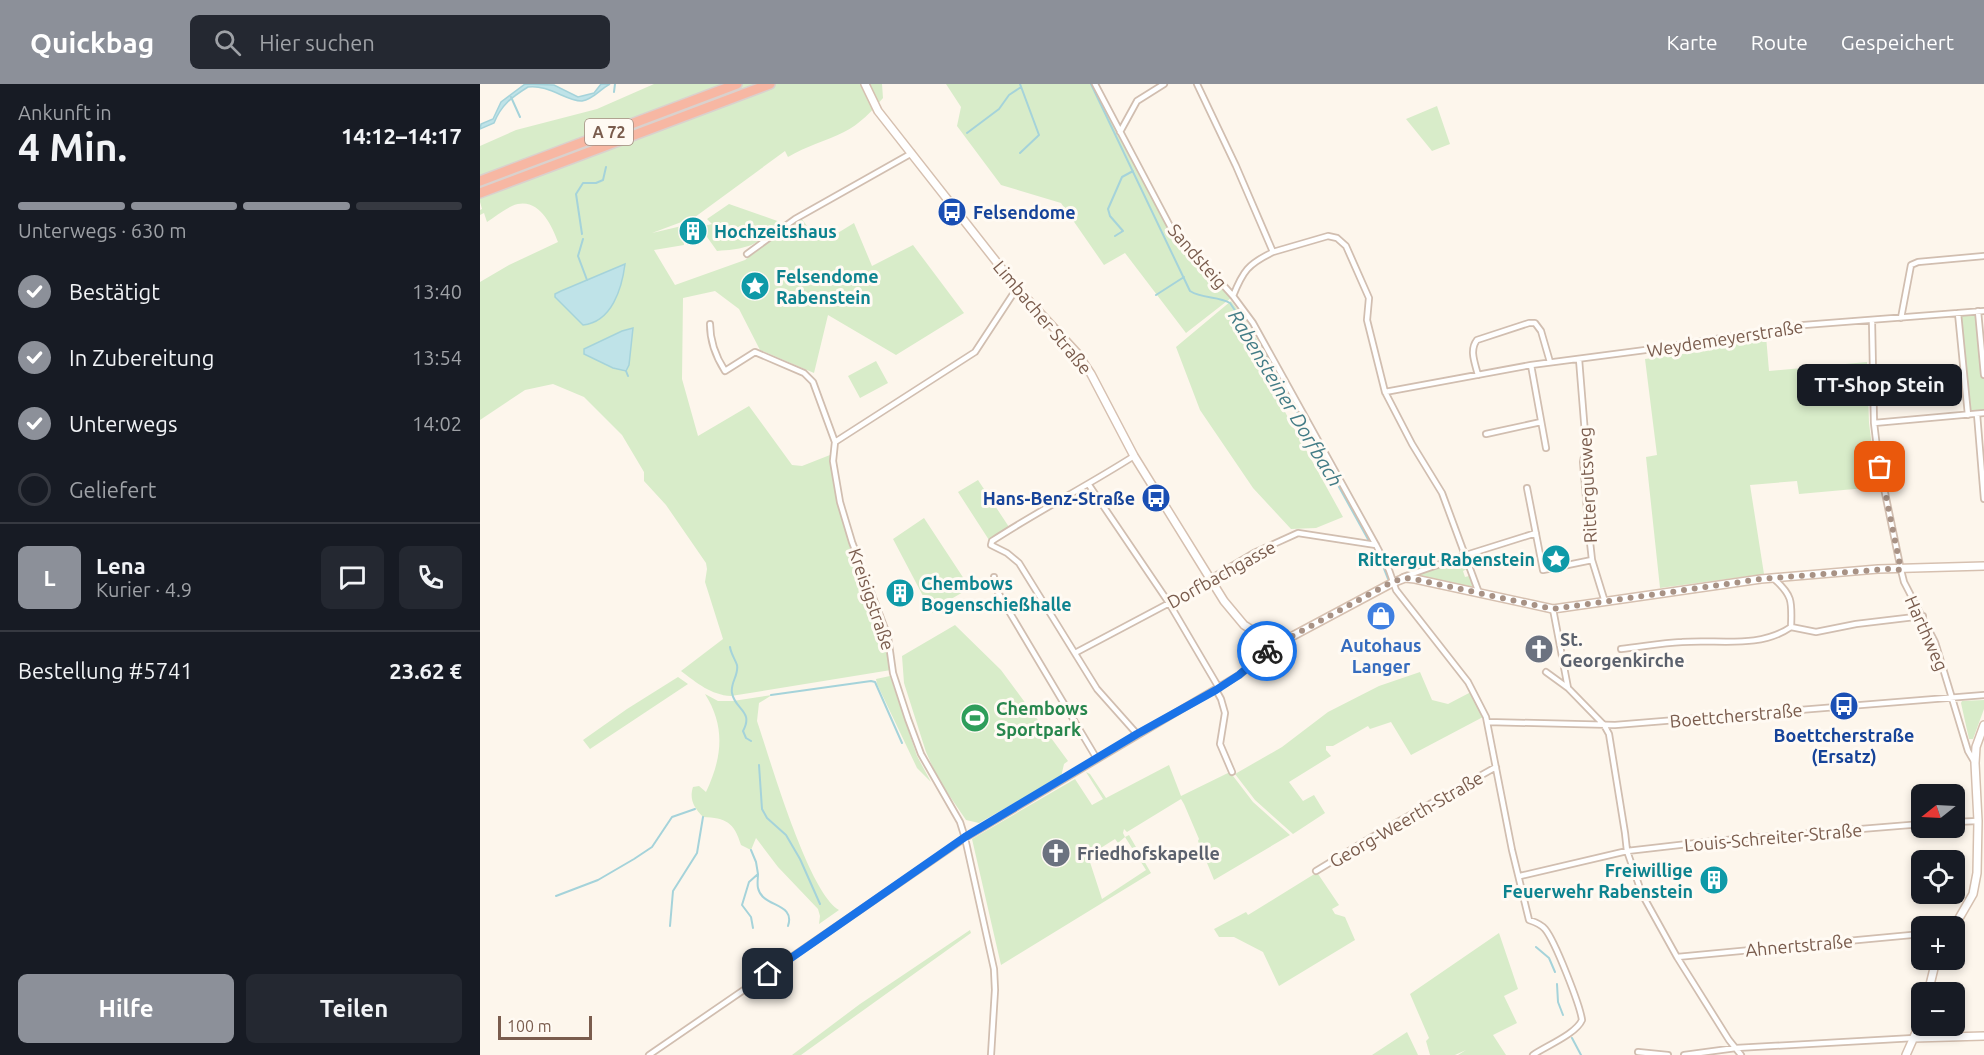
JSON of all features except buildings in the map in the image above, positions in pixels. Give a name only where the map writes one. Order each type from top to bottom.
[{"type":"highway","name":"A 72","points":[[480,181],[737,84]]},
{"type":"highway","name":"A 72","points":[[480,193],[770,84]]},
{"type":"street","name":"Limbacher Straße","points":[[865,84],[878,111],[1017,288],[1082,360],[1134,456],[1224,601],[1244,625],[1271,642]]},
{"type":"street","name":"Sandsteig","points":[[1095,84],[1170,226],[1233,296],[1271,353],[1376,545],[1389,570],[1392,582]]},
{"type":"street","points":[[1120,132],[1137,101],[1164,84]]},
{"type":"street","points":[[1197,84],[1273,252]]},
{"type":"street","points":[[747,254],[795,219],[912,153]]},
{"type":"street","points":[[1233,296],[1248,266],[1273,252],[1328,237],[1337,238],[1346,246],[1369,298],[1367,320],[1385,392],[1412,444],[1442,493],[1480,594]]},
{"type":"street","points":[[1902,318],[1911,265],[1918,262],[1984,256]]},
{"type":"street","points":[[710,324],[715,352],[725,371],[755,352],[788,365],[811,378],[835,442],[975,352],[1017,288]]},
{"type":"street","points":[[1981,311],[1984,375]]},
{"type":"street","name":"Weydemeyerstraße","points":[[1385,392],[1550,362],[1804,326],[1981,311]]},
{"type":"street","points":[[1958,314],[1968,415]]},
{"type":"street","name":"Harthweg","points":[[1872,321],[1874,423],[1901,570],[1907,587],[1935,642],[1968,751],[1975,763]]},
{"type":"street","points":[[1478,375],[1473,353],[1474,343],[1529,323],[1535,323],[1541,331],[1550,362]]},
{"type":"street","name":"Rittergutsweg","points":[[1527,488],[1543,570],[1592,560],[1583,462],[1586,446],[1579,359]]},
{"type":"street","points":[[1531,365],[1546,448]]},
{"type":"street","points":[[1874,423],[1984,413]]},
{"type":"street","points":[[1977,414],[1984,499]]},
{"type":"street","points":[[1486,434],[1541,422]]},
{"type":"street","name":"Kreisigstraße","points":[[835,442],[833,461],[840,502],[852,542],[888,637],[893,672],[908,719],[921,754],[960,822],[965,837],[994,969],[991,1055]]},
{"type":"street","points":[[1134,456],[1089,485],[1012,528],[992,541],[991,545],[1007,553],[1019,563],[1097,689],[1137,734]]},
{"type":"street","points":[[1089,485],[1169,603],[1217,689],[1225,713],[1220,744],[1232,772]]},
{"type":"street","name":"Dorfbachgasse","points":[[1075,653],[1169,603],[1254,553],[1298,532],[1376,545]]},
{"type":"street","points":[[649,1055],[965,837],[1239,675],[1263,656],[1271,642],[1287,639],[1392,582],[1536,533]]},
{"type":"street","points":[[1592,560],[1605,602]]},
{"type":"street","points":[[1392,582],[1405,578],[1414,579],[1553,609],[1773,578],[1866,570],[1984,566]]},
{"type":"street","points":[[994,577],[994,585],[1007,608],[1097,759]]},
{"type":"street","points":[[1773,578],[1787,590],[1792,605],[1791,627]]},
{"type":"street","name":"Georg-Weerth-Straße","points":[[1392,582],[1468,682],[1479,701],[1487,722],[1512,850],[1529,920],[1545,928],[1566,975],[1582,1020],[1575,1030],[1533,1055]]},
{"type":"street","points":[[1553,609],[1568,688]]},
{"type":"street","points":[[1621,649],[1683,642],[1734,642],[1778,635],[1791,627],[1816,632],[1856,624],[1923,616]]},
{"type":"street","points":[[1546,672],[1568,688],[1604,725],[1609,734],[1627,851],[1642,894],[1677,957],[1728,1040],[1741,1055]]},
{"type":"street","name":"Boettcherstraße","points":[[1487,722],[1604,725],[1663,722],[1984,695]]},
{"type":"street","points":[[1960,916],[1973,894],[1979,854],[1975,763],[1976,747],[1984,725]]},
{"type":"street","name":"Georg-Weerth-Straße","points":[[1316,871],[1496,767]]},
{"type":"street","points":[[1965,822],[1978,821]]},
{"type":"street","name":"Louis-Schreiter-Straße","points":[[1520,876],[1627,851],[1714,841],[1911,825]]},
{"type":"street","name":"Ahnertstraße","points":[[1677,957],[1911,935]]},
{"type":"street","points":[[1684,1055],[1736,1048],[1984,1036]]},
{"type":"street","points":[[1906,1055],[1914,1038]]},
{"type":"street","points":[[1638,1052],[1668,1055]]},
{"type":"green space","points":[[654,84],[882,84],[883,98],[850,129],[788,157],[785,151],[695,217],[652,233],[686,225],[683,234],[684,245],[654,250],[675,285],[745,260],[801,218],[813,234],[822,229],[828,239],[854,223],[872,266],[913,245],[964,313],[896,355],[828,315],[814,373],[760,350],[739,309],[715,291],[683,298],[682,379],[698,436],[749,406],[792,465],[802,466],[830,455],[837,502],[887,637],[891,670],[731,696],[705,688],[681,671],[723,639],[705,582],[706,563],[666,505],[644,481],[644,472],[622,435],[584,397],[553,384],[525,390],[480,420],[480,282],[509,265],[558,242],[547,219],[529,204],[512,206],[487,222],[484,213],[480,215],[482,209],[480,146],[516,130],[597,109]]},
{"type":"green space","points":[[946,84],[1092,84],[1170,229],[1231,298],[1186,333],[1125,253],[1104,265],[1061,203],[1001,185],[957,126],[961,107]]},
{"type":"green space","points":[[1437,106],[1450,144],[1432,151],[1406,119]]},
{"type":"green space","points":[[729,204],[783,223],[767,236],[746,247],[717,251],[700,227],[712,224],[707,219]]},
{"type":"green space","points":[[1231,301],[1249,325],[1266,356],[1258,363],[1343,517],[1316,528],[1291,529],[1253,488],[1200,410],[1176,347]]},
{"type":"green space","points":[[1978,311],[1984,375],[1984,413],[1968,415],[1958,313]]},
{"type":"green space","points":[[1766,336],[1769,371],[1867,362],[1869,423],[1877,487],[1799,494],[1797,481],[1750,485],[1764,574],[1660,588],[1646,457],[1657,455],[1645,359],[1713,350],[1713,343]]},
{"type":"green space","points":[[876,361],[888,383],[860,398],[848,376]]},
{"type":"green space","points":[[978,480],[1009,527],[989,540],[958,492]]},
{"type":"green space","points":[[924,518],[970,588],[932,613],[893,539]]},
{"type":"green space","points":[[1463,559],[1467,569],[1463,571],[1465,577],[1469,576],[1473,587],[1414,575]]},
{"type":"green space","name":"Chembows Sportpark","points":[[955,625],[1001,670],[1068,761],[1064,764],[1061,777],[979,823],[966,820],[938,779],[926,752],[904,683],[902,656]]},
{"type":"green space","points":[[1420,672],[1432,700],[1448,704],[1471,692],[1483,717],[1411,755],[1391,722],[1370,729],[1368,726],[1333,746],[1326,746],[1331,756],[1289,782],[1303,801],[1314,795],[1325,813],[1293,834],[1255,800],[1235,774],[1282,747],[1328,712],[1379,686]]},
{"type":"green space","points":[[890,676],[917,756],[931,782],[917,768],[877,684],[876,679]]},
{"type":"green space","points":[[678,677],[688,684],[590,749],[583,740],[627,709]]},
{"type":"green space","points":[[705,694],[718,701],[772,695],[759,703],[757,721],[780,793],[803,852],[827,898],[839,910],[819,924],[818,909],[778,867],[756,838],[751,850],[741,845],[732,826],[723,820],[703,817],[695,807],[692,799],[693,787],[699,786],[706,792],[718,755],[719,731],[712,706]]},
{"type":"green space","points":[[1984,700],[1984,709],[1973,739],[1969,739],[1961,703],[1962,701]]},
{"type":"green space","points":[[1169,765],[1181,796],[1230,772],[1253,802],[1290,835],[1214,880],[1181,799],[1127,832],[1124,829],[1125,837],[1129,835],[1151,873],[1001,965],[972,839],[1075,779],[1092,805],[1103,799],[1086,772],[1090,774],[1106,798]],"holes":[[[1125,837],[1146,870],[1102,899],[1088,856],[1115,839],[1118,843]]]},
{"type":"green space","points":[[1316,871],[1339,905],[1332,909],[1335,914],[1345,917],[1355,940],[1279,986],[1263,952],[1234,937],[1219,937],[1214,929],[1246,912],[1248,915]]},
{"type":"green space","points":[[970,930],[971,933],[801,1055],[792,1055],[860,1004]]},
{"type":"green space","points":[[1499,933],[1518,989],[1504,996],[1517,1023],[1493,1035],[1506,1055],[1458,1055],[1466,1050],[1455,1055],[1430,1055],[1426,1041],[1429,1038],[1410,994]]},
{"type":"green space","points":[[1407,1032],[1418,1055],[1372,1055]]},
{"type":"water","points":[[525,84],[554,85],[578,97],[594,93],[601,84],[610,84],[582,101],[570,99],[543,88],[528,87],[508,102],[494,123],[480,129],[481,124],[493,119],[501,102]]},
{"type":"water","points":[[625,264],[614,302],[601,318],[593,323],[583,325],[555,297],[555,294],[561,291]]},
{"type":"water","points":[[633,328],[629,365],[626,371],[613,368],[584,354],[584,349]]},
{"type":"waterway","points":[[614,92],[615,84]]},
{"type":"waterway","points":[[1020,84],[1039,135],[1020,153]]},
{"type":"waterway","name":"Rabensteiner Dorfbach","points":[[1091,84],[1190,291],[1230,303],[1269,361],[1369,541]]},
{"type":"waterway","points":[[967,133],[999,109],[1009,95],[1021,87]]},
{"type":"waterway","points":[[511,97],[520,117]]},
{"type":"waterway","points":[[582,234],[576,194],[583,183],[596,183],[603,180],[606,167]]},
{"type":"waterway","points":[[1115,236],[1123,231],[1110,216],[1108,209],[1122,177],[1133,171]]},
{"type":"waterway","points":[[583,239],[578,256],[587,280]]},
{"type":"waterway","points":[[1156,295],[1184,277]]},
{"type":"waterway","points":[[626,371],[628,376]]},
{"type":"waterway","name":"Rabensteiner Dorfbach","points":[[1379,556],[1388,579]]},
{"type":"waterway","points":[[730,647],[737,665],[732,693],[745,715],[746,724],[743,731],[746,738],[751,741]]},
{"type":"waterway","points":[[771,695],[875,682],[902,743]]},
{"type":"waterway","points":[[759,765],[762,809],[767,818],[786,835],[800,859],[820,904]]},
{"type":"waterway","points":[[556,896],[598,880],[634,859],[652,847],[672,817],[695,809]]},
{"type":"waterway","points":[[670,926],[673,891],[697,853],[703,817]]},
{"type":"waterway","points":[[751,850],[758,874],[749,882],[742,905],[751,917],[753,928]]},
{"type":"waterway","points":[[758,874],[761,894],[787,913],[788,926]]},
{"type":"waterway","name":"Rabensteiner Dorfbach","points":[[1536,947],[1549,958],[1555,972]]},
{"type":"waterway","name":"Rabensteiner Dorfbach","points":[[1557,984],[1558,1002],[1563,1015]]},
{"type":"waterway","name":"Rabensteiner Dorfbach","points":[[1572,1038],[1581,1055]]},
{"type":"way so far","points":[[1267,651],[1271,642],[1287,639],[1392,582],[1405,578],[1553,609],[1761,579],[1819,573],[1901,570],[1880,467]]},
{"type":"place","name":"Felsendome","points":[[952,212]]},
{"type":"place","name":"Hochzeitshaus","points":[[693,231]]},
{"type":"place","name":"Felsendome Rabenstein","points":[[755,286]]},
{"type":"place","name":"TT-Shop Stein","points":[[1880,467]]},
{"type":"place","name":"Hans-Benz-Straße","points":[[1156,498]]},
{"type":"place","name":"Rittergut Rabenstein","points":[[1556,559]]},
{"type":"place","name":"Chembows Bogenschießhalle","points":[[900,593]]},
{"type":"place","name":"Autohaus Langer","points":[[1381,616]]},
{"type":"place","name":"St. Georgenkirche","points":[[1539,649]]},
{"type":"place","name":"Boettcherstraße (Ersatz)","points":[[1844,706]]},
{"type":"place","name":"Chembows Sportpark","points":[[975,718]]},
{"type":"place","name":"Friedhofskapelle","points":[[1056,853]]},
{"type":"place","name":"Freiwillige Feuerwehr Rabenstein","points":[[1714,880]]},
{"type":"route","points":[[768,974],[965,837],[1027,802],[1137,734],[1216,690],[1239,675],[1267,651]]}]
